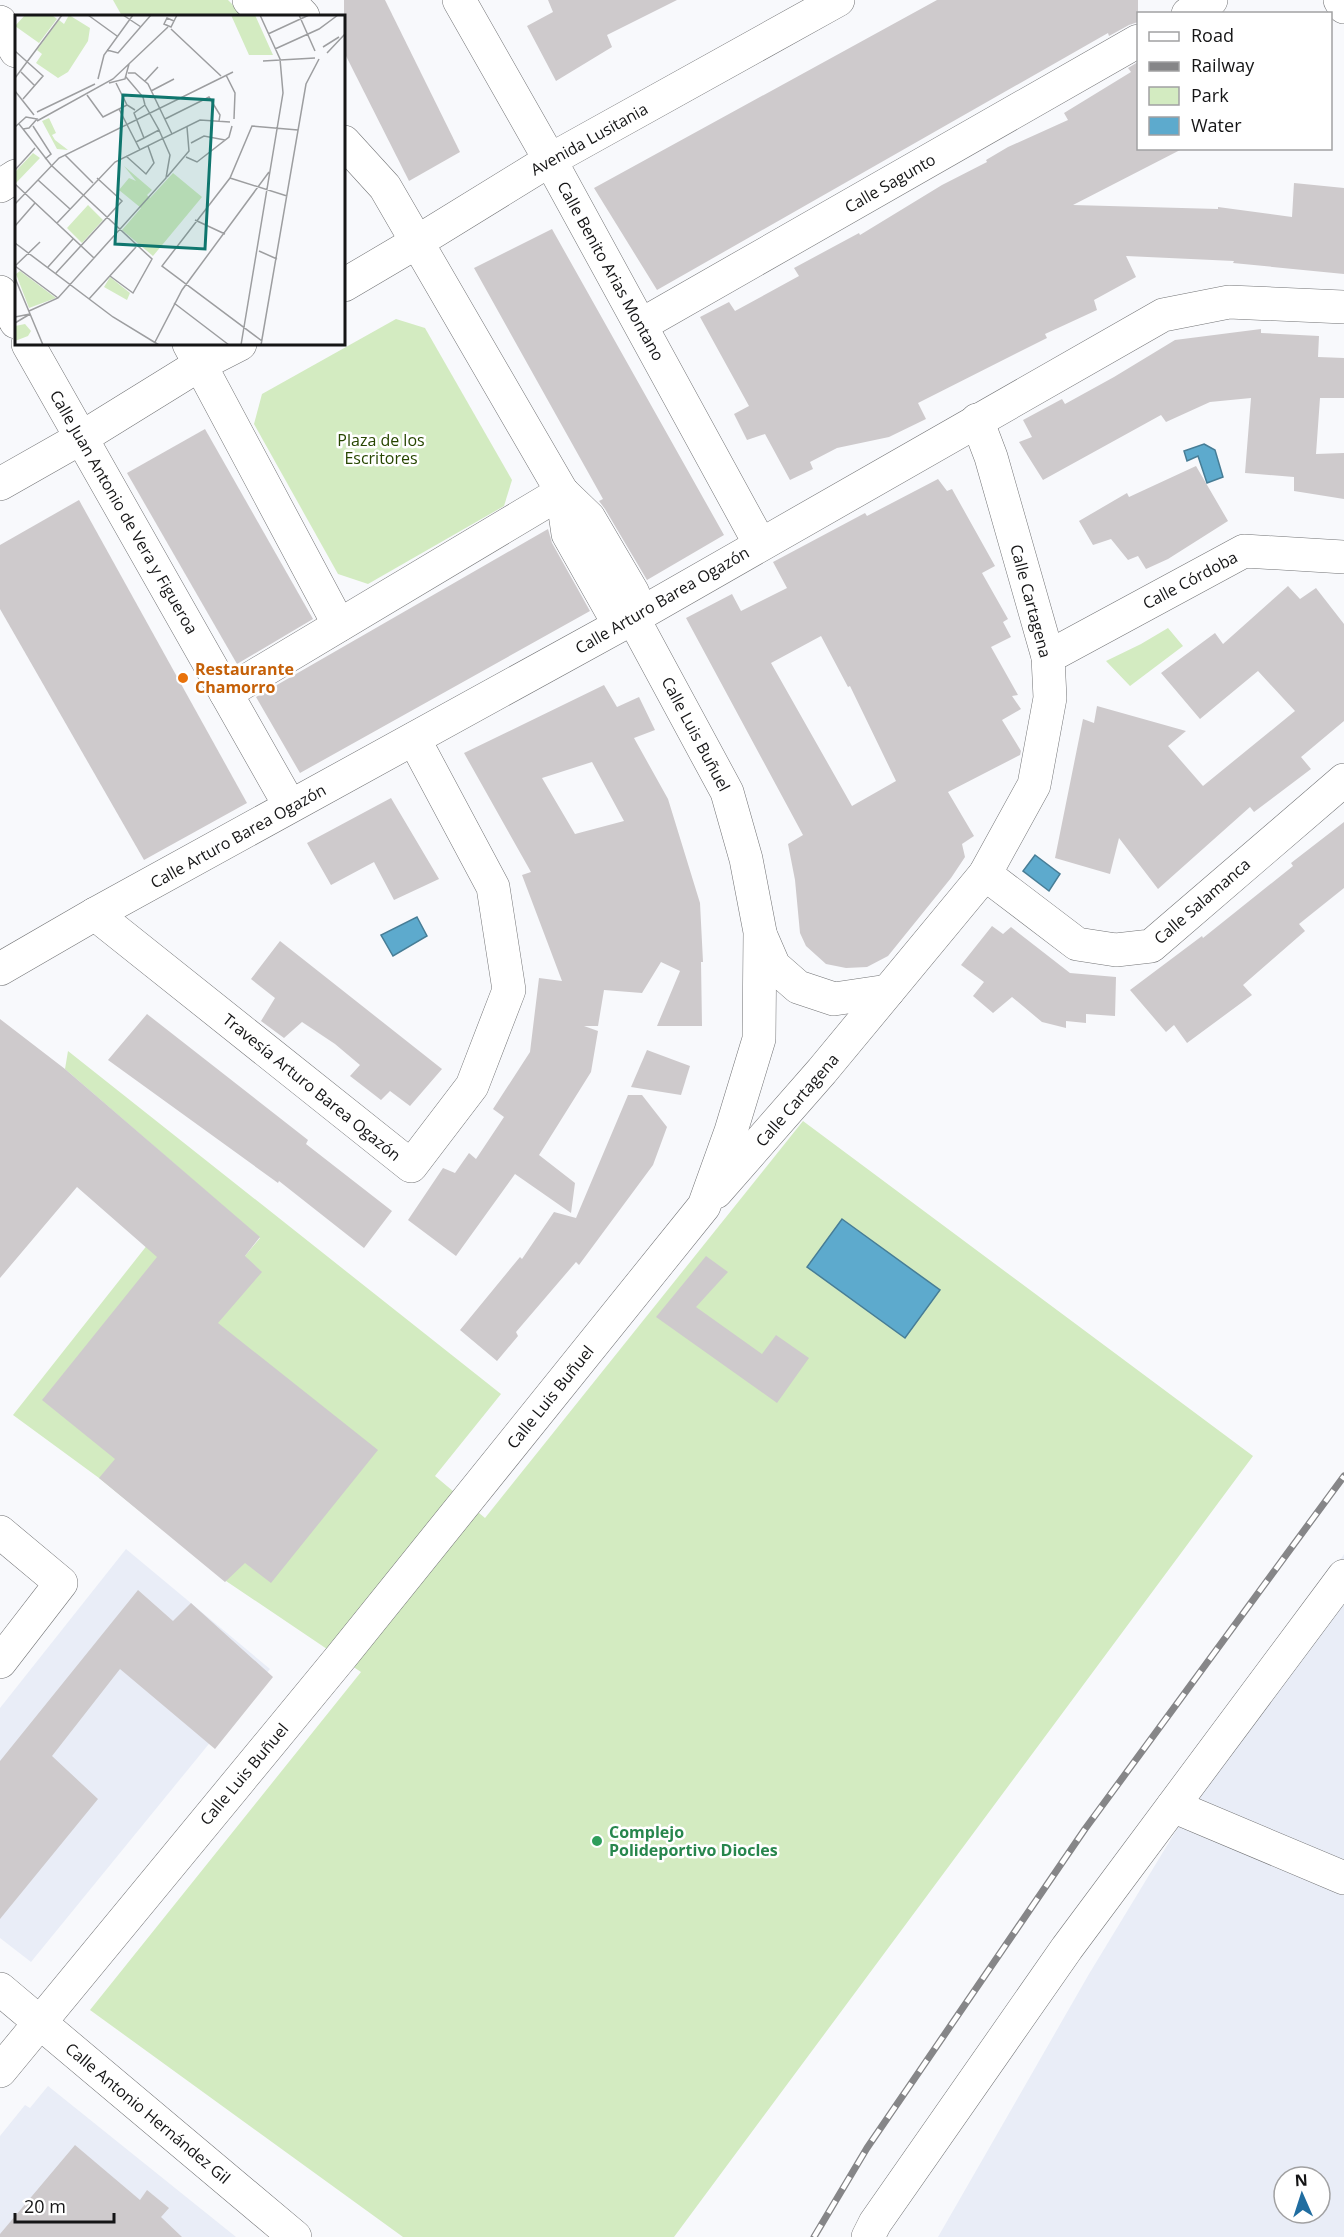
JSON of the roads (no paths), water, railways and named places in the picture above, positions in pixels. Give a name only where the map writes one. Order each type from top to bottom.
[{"type":"street","points":[[249,0],[265,15]]},
{"type":"street","points":[[288,0],[302,15]]},
{"type":"street","name":"Calle Benito Arias Montano","points":[[459,0],[550,160],[760,544]]},
{"type":"street","name":"Avenida Lusitania","points":[[345,284],[550,160],[838,0]]},
{"type":"street","points":[[1191,12],[1211,0]]},
{"type":"street","points":[[1340,0],[1344,7]]},
{"type":"street","points":[[0,22],[15,49]]},
{"type":"street","name":"Calle Sagunto","points":[[641,325],[1137,42]]},
{"type":"street","points":[[345,143],[385,188],[562,492],[568,534],[612,612],[633,618]]},
{"type":"street","points":[[0,186],[15,177]]},
{"type":"street","points":[[0,292],[15,320]]},
{"type":"street","name":"Calle Arturo Barea Ogazón","points":[[0,969],[95,914],[633,618],[1163,315],[1229,302],[1344,307]]},
{"type":"street","name":"Calle Juan Antonio de Vera y Figueroa","points":[[29,345],[290,806]]},
{"type":"street","points":[[0,484],[81,438],[194,354],[235,345]]},
{"type":"street","points":[[194,354],[339,625]]},
{"type":"street","name":"Calle Cartagena","points":[[704,1206],[822,1071],[985,874],[1034,785],[1050,698],[1048,657],[991,457],[977,420]]},
{"type":"street","points":[[226,693],[562,492]]},
{"type":"street","name":"Calle Córdoba","points":[[1048,657],[1244,551],[1344,557]]},
{"type":"street","name":"Calle Luis Buñuel","points":[[0,2071],[341,1657],[704,1206],[731,1131],[759,1039],[760,932],[746,859],[727,792],[633,618]]},
{"type":"street","name":"Travesía Arturo Barea Ogazón","points":[[95,914],[411,1166],[472,1086],[509,990],[493,887],[414,740]]},
{"type":"street","name":"Calle Salamanca","points":[[985,874],[1077,944],[1116,950],[1151,946],[1344,780]]},
{"type":"street","points":[[760,932],[774,966],[798,987],[834,999],[888,991]]},
{"type":"street","points":[[0,1532],[61,1583],[0,1662]]},
{"type":"street","points":[[868,2237],[875,2223],[1067,1948],[1344,1576]]},
{"type":"street","points":[[1173,1806],[1344,1878]]},
{"type":"street","name":"Calle Antonio Hernández Gil","points":[[0,1989],[295,2237]]},
{"type":"water","points":[[1204,444],[1215,450],[1223,477],[1207,483],[1198,456],[1187,461],[1184,451]]},
{"type":"water","points":[[1035,855],[1060,874],[1049,891],[1023,871]]},
{"type":"water","points":[[417,917],[427,936],[393,956],[381,935]]},
{"type":"water","points":[[842,1219],[940,1290],[905,1338],[807,1267]]},
{"type":"railway","points":[[814,2237],[867,2148],[1085,1829],[1344,1476]]},
{"type":"place","name":"Restaurante Chamorro","points":[[183,678]]},
{"type":"place","name":"Complejo Polideportivo Diocles","points":[[597,1841]]},
{"type":"park label","name":"Plaza de los Escritores","points":[[381,449]]}]
